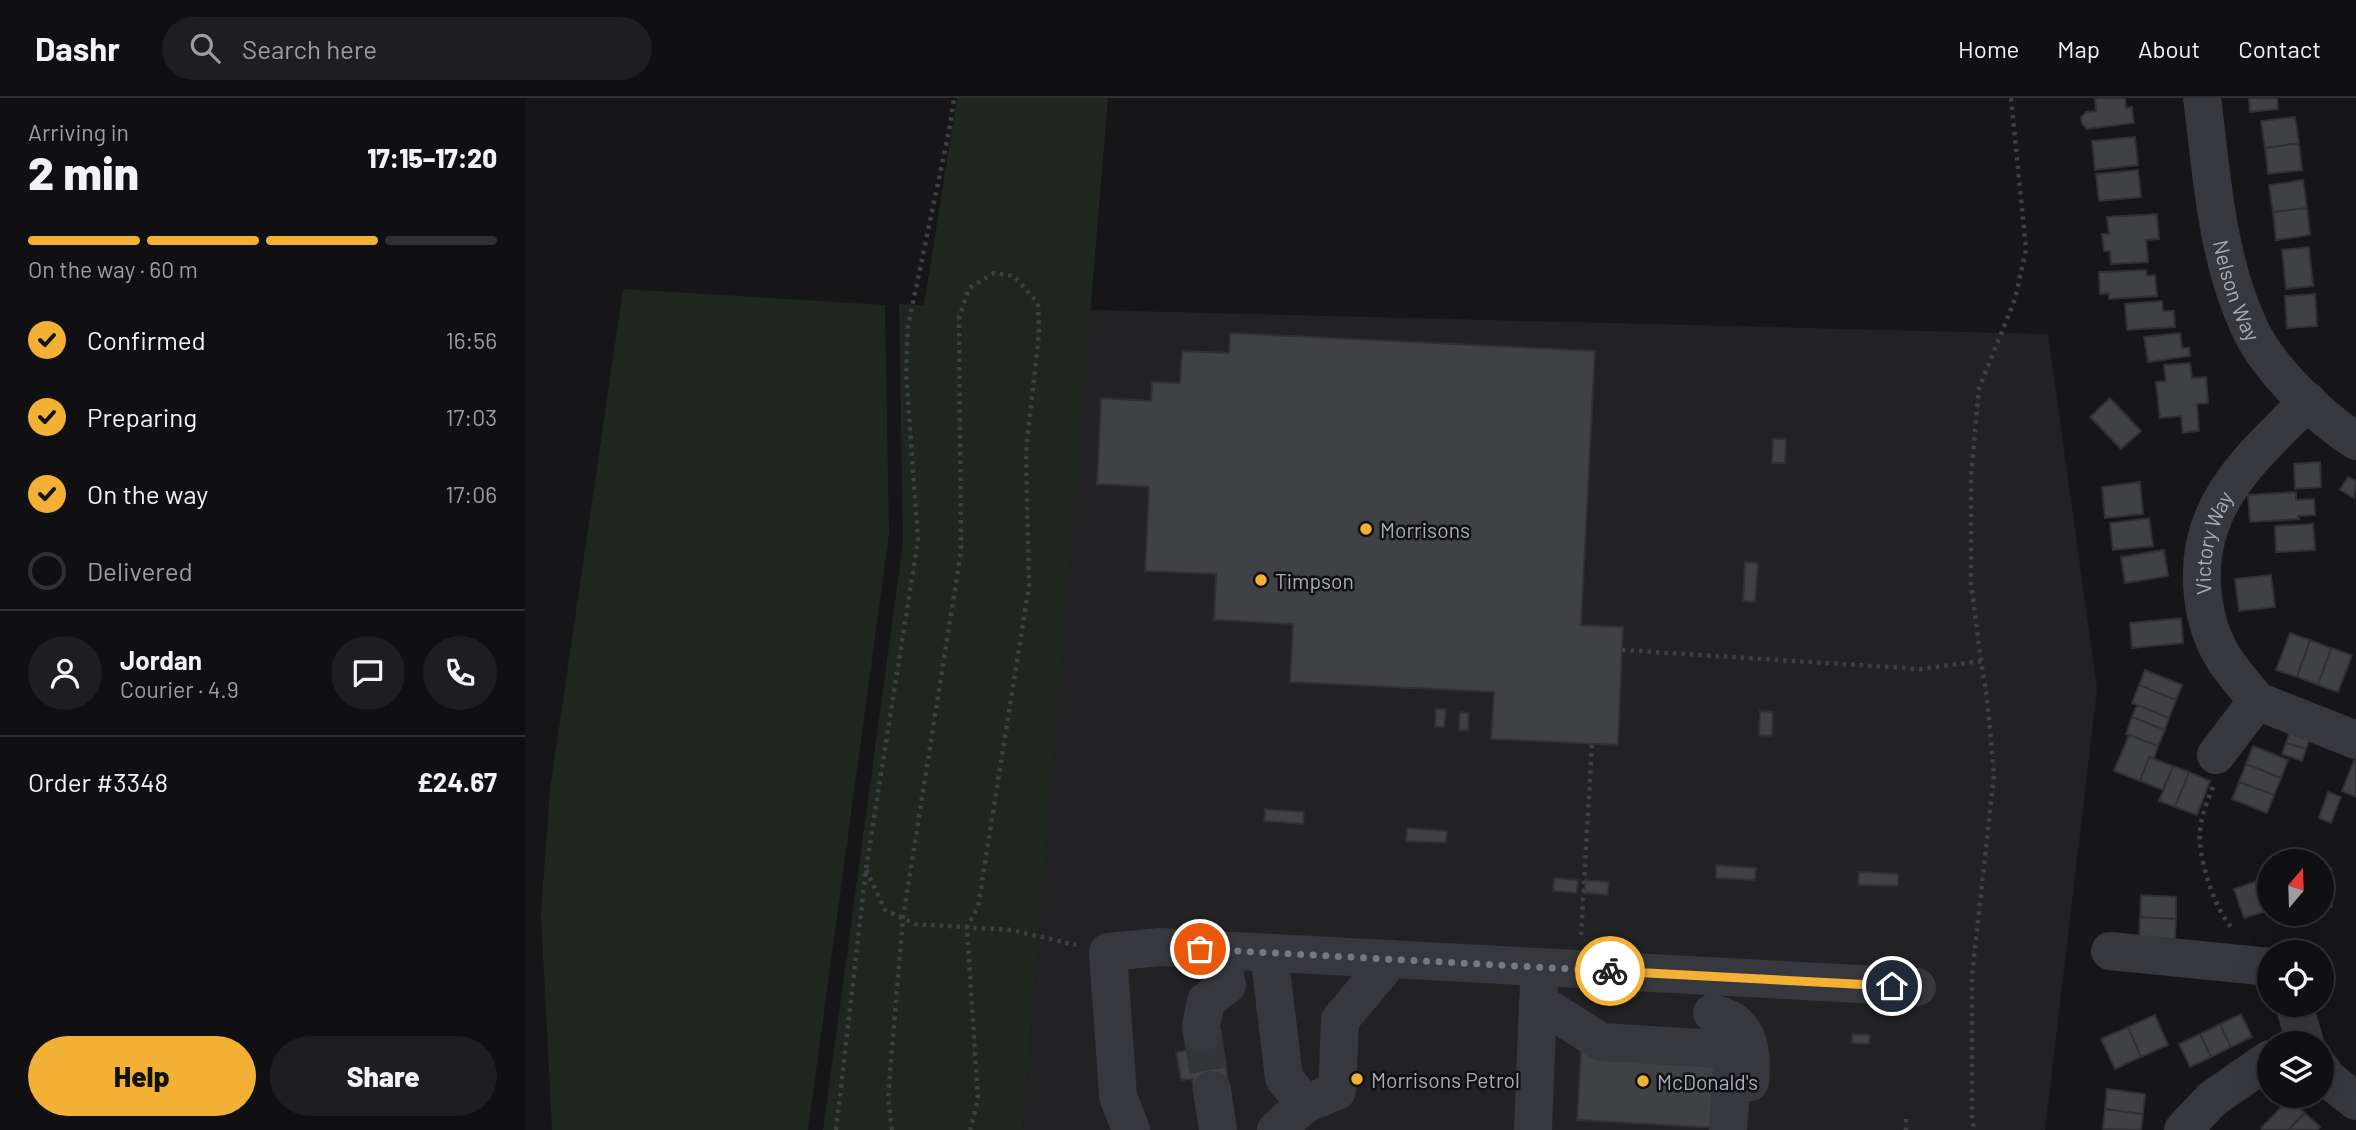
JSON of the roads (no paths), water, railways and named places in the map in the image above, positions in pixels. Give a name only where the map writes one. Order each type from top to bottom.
[{"type":"street","name":"Nelson Way","points":[[2202,98],[2225,257],[2238,301],[2251,332],[2269,358],[2308,401],[2334,427],[2356,441]]},
{"type":"street","name":"Victory Way","points":[[2308,401],[2229,486],[2209,526],[2201,559],[2203,609],[2219,652],[2257,701],[2356,740]]},
{"type":"street","points":[[2216,755],[2257,701]]},
{"type":"street","points":[[1119,1119],[1108,952],[1160,947],[1391,959],[1539,985],[1917,987]]},
{"type":"street","points":[[1202,1033],[1206,1000],[1227,985],[1220,950]]},
{"type":"street","points":[[2110,951],[2257,966]]},
{"type":"street","points":[[1269,953],[1284,1078],[1305,1104]]},
{"type":"street","points":[[1276,1130],[1305,1104],[1337,1091],[1340,1020],[1391,959]]},
{"type":"street","points":[[1539,985],[1576,1027],[1601,1042],[1642,1043],[1666,1022],[1702,1025],[1720,1037],[1733,1058],[1728,1130]]},
{"type":"street","points":[[1533,1130],[1539,985]]},
{"type":"street","points":[[1713,1013],[1734,1021],[1747,1037],[1752,1065],[1747,1130]]},
{"type":"street","points":[[2183,1130],[2212,1099],[2257,1068]]},
{"type":"street","points":[[2334,1084],[2356,1101]]},
{"type":"street","points":[[1212,1090],[1218,1130]]},
{"type":"tunnel","points":[[1202,1033],[1212,1090]]},
{"type":"place","name":"Morrisons","points":[[1366,529]]},
{"type":"place","name":"Timpson","points":[[1261,580]]},
{"type":"place","name":"Morrisons Petrol","points":[[1357,1079]]},
{"type":"place","name":"McDonald's","points":[[1643,1081]]}]
